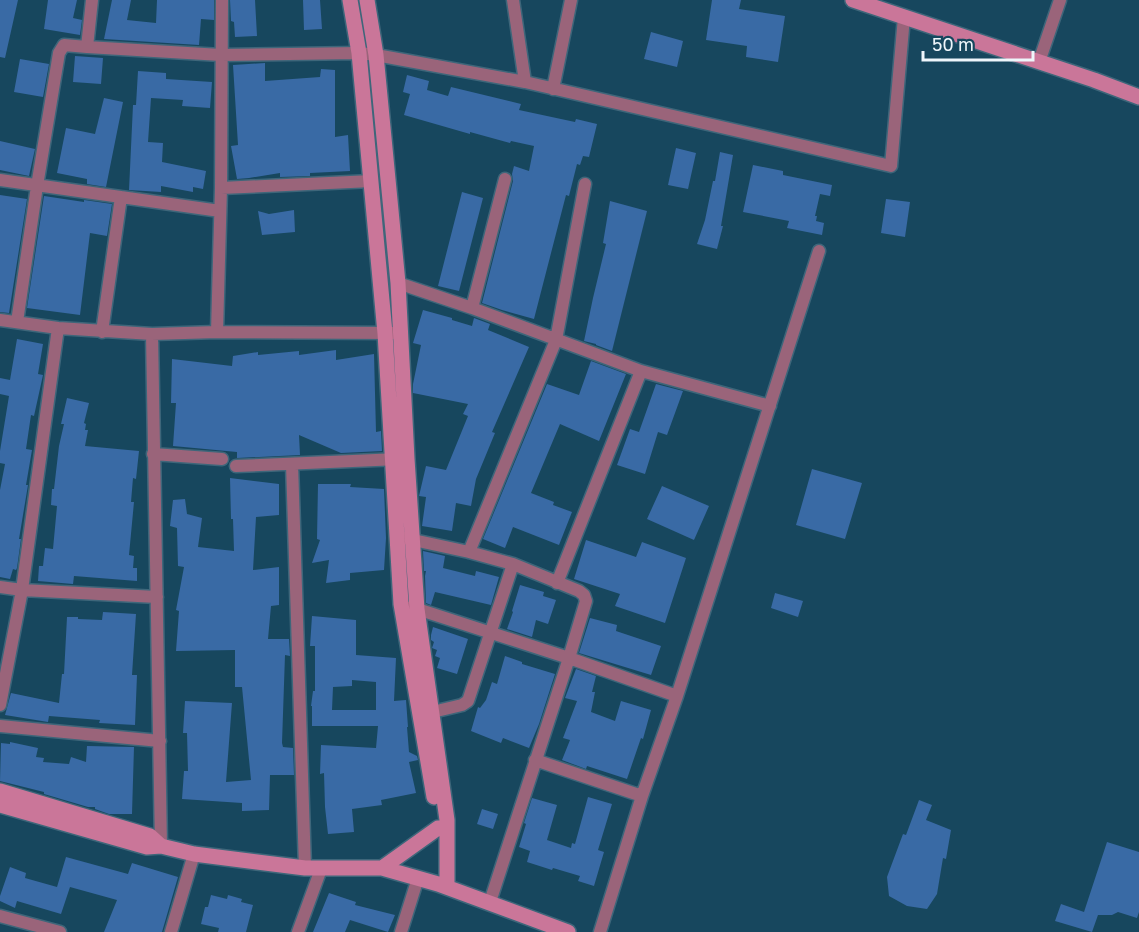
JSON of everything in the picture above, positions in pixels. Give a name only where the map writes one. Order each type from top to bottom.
[{"type":"street","points":[[87,48],[92,0]]},
{"type":"street","points":[[217,333],[221,188],[222,0]]},
{"type":"street","points":[[350,0],[359,53],[372,181],[393,333],[404,538],[401,604],[447,820],[442,885]]},
{"type":"street","points":[[367,0],[376,56],[398,284],[393,333]]},
{"type":"street","points":[[513,0],[525,82]]},
{"type":"street","points":[[554,89],[571,0]]},
{"type":"street","points":[[853,0],[1139,97]]},
{"type":"street","points":[[1039,62],[1060,0]]},
{"type":"street","points":[[17,322],[59,53],[64,45],[221,55],[359,53],[525,82],[891,166],[903,17]]},
{"type":"street","points":[[472,308],[505,179]]},
{"type":"street","points":[[0,180],[220,210]]},
{"type":"street","points":[[221,188],[372,181]]},
{"type":"street","points":[[469,552],[556,340],[585,184]]},
{"type":"street","points":[[102,332],[121,197]]},
{"type":"street","points":[[600,932],[819,251]]},
{"type":"street","points":[[398,284],[472,308],[641,371],[770,406]]},
{"type":"street","points":[[0,320],[58,328],[152,334],[393,333]]},
{"type":"street","points":[[0,705],[22,590],[58,328]]},
{"type":"street","points":[[152,334],[161,846]]},
{"type":"street","points":[[557,583],[641,371]]},
{"type":"street","points":[[153,454],[222,459]]},
{"type":"street","points":[[236,466],[399,459]]},
{"type":"street","points":[[292,464],[305,868]]},
{"type":"street","points":[[404,538],[513,564],[579,591],[584,595],[586,601],[490,902]]},
{"type":"street","points":[[404,538],[417,609],[442,885]]},
{"type":"street","points":[[426,714],[462,705],[468,701],[513,564]]},
{"type":"street","points":[[0,587],[157,597]]},
{"type":"street","points":[[401,604],[569,658],[677,696]]},
{"type":"street","points":[[0,726],[160,741]]},
{"type":"street","points":[[535,760],[642,796]]},
{"type":"street","points":[[0,791],[150,836],[161,846]]},
{"type":"street","points":[[0,805],[147,847],[161,846],[194,854],[305,868],[382,868],[442,885],[568,932]]},
{"type":"street","points":[[382,868],[438,828]]},
{"type":"street","points":[[171,932],[194,854]]},
{"type":"street","points":[[298,932],[321,869]]},
{"type":"street","points":[[401,932],[418,878]]},
{"type":"street","points":[[0,916],[60,932]]},
{"type":"building","points":[[0,0],[18,0],[5,58],[0,57]]},
{"type":"building","points":[[48,0],[77,0],[73,18],[82,20],[80,35],[44,29]]},
{"type":"building","points":[[112,0],[131,0],[127,20],[156,23],[157,0],[214,0],[214,20],[201,19],[199,45],[104,39]]},
{"type":"building","points":[[230,0],[255,0],[257,36],[235,37],[234,22],[231,21]]},
{"type":"building","points":[[303,0],[320,0],[322,29],[304,30]]},
{"type":"building","points":[[712,0],[741,0],[739,9],[785,16],[778,62],[746,57],[747,46],[706,40]]},
{"type":"building","points":[[651,32],[683,41],[677,67],[644,59]]},
{"type":"building","points":[[75,56],[103,58],[101,84],[73,82]]},
{"type":"building","points":[[20,59],[49,64],[43,97],[14,92]]},
{"type":"building","points":[[265,63],[265,81],[320,77],[321,69],[335,70],[335,137],[348,135],[350,171],[280,177],[280,173],[237,179],[231,146],[238,145],[233,65]]},
{"type":"building","points":[[138,71],[166,73],[166,79],[212,82],[210,108],[182,106],[183,100],[151,98],[148,142],[163,143],[162,162],[206,171],[203,189],[193,187],[193,192],[161,186],[161,192],[129,190],[133,105],[136,105]]},
{"type":"building","points":[[407,75],[429,81],[427,90],[448,96],[451,87],[521,104],[519,110],[575,122],[576,119],[597,124],[589,157],[583,156],[580,165],[577,164],[569,196],[566,195],[534,319],[482,303],[513,181],[514,166],[529,171],[534,146],[511,141],[510,143],[470,132],[470,134],[404,115],[410,94],[403,92]]},
{"type":"building","points":[[104,98],[123,102],[106,187],[87,184],[87,179],[57,173],[66,128],[95,134]]},
{"type":"building","points":[[0,141],[35,149],[29,176],[0,170]]},
{"type":"building","points":[[676,148],[696,153],[688,189],[668,185]]},
{"type":"building","points":[[720,152],[733,155],[721,226],[723,226],[717,249],[697,244],[705,220],[713,181],[715,181]]},
{"type":"building","points":[[753,165],[783,171],[783,175],[832,185],[830,196],[820,194],[815,216],[817,216],[816,221],[824,223],[822,235],[787,228],[789,221],[743,212]]},
{"type":"building","points":[[462,192],[483,198],[459,291],[438,286]]},
{"type":"building","points":[[0,195],[27,199],[9,313],[0,312]]},
{"type":"building","points":[[44,196],[112,204],[107,236],[90,233],[80,315],[27,308]]},
{"type":"building","points":[[886,199],[910,202],[905,237],[881,233]]},
{"type":"building","points":[[610,201],[647,211],[612,351],[584,341],[606,244],[603,243]]},
{"type":"building","points":[[294,210],[295,232],[262,235],[258,211],[269,214]]},
{"type":"building","points":[[423,310],[472,326],[474,318],[490,324],[488,330],[529,347],[492,432],[495,433],[476,479],[471,506],[456,503],[452,531],[422,526],[426,497],[419,496],[426,466],[446,470],[468,416],[463,414],[468,404],[413,393],[421,345],[413,343]]},
{"type":"building","points":[[17,339],[43,344],[38,374],[43,375],[34,416],[31,415],[26,449],[32,450],[26,485],[28,485],[19,539],[21,539],[17,568],[13,569],[10,579],[0,577],[0,490],[5,464],[0,463],[0,451],[9,396],[0,394],[0,378],[10,380]]},
{"type":"building","points":[[336,350],[336,360],[374,354],[376,432],[381,431],[382,451],[341,453],[299,435],[300,455],[237,458],[237,452],[173,446],[176,403],[171,403],[172,359],[232,366],[233,356],[258,352],[258,355],[299,351],[299,355]]},
{"type":"building","points":[[591,361],[626,374],[599,441],[560,424],[531,493],[572,512],[559,545],[513,527],[505,548],[483,539],[547,384],[579,395]]},
{"type":"building","points":[[656,384],[683,391],[667,435],[658,432],[645,474],[617,465],[630,429],[639,432]]},
{"type":"building","points":[[67,398],[89,403],[84,423],[86,424],[85,430],[88,430],[85,446],[139,451],[136,479],[133,478],[131,502],[134,502],[129,555],[134,556],[133,568],[137,568],[137,581],[74,576],[73,584],[38,581],[39,566],[43,566],[45,548],[53,549],[57,506],[51,505],[52,489],[54,489],[64,424],[61,424]]},
{"type":"building","points":[[812,469],[862,483],[845,539],[796,525]]},
{"type":"building","points":[[230,478],[279,484],[279,515],[256,517],[253,570],[279,567],[279,605],[271,606],[268,639],[289,639],[290,656],[285,655],[282,743],[283,747],[293,748],[294,775],[270,775],[269,810],[242,811],[242,803],[182,799],[184,771],[188,771],[187,733],[183,733],[185,701],[232,703],[226,782],[251,780],[242,687],[235,687],[235,650],[176,651],[179,611],[176,610],[184,567],[178,566],[177,528],[170,526],[173,500],[185,499],[187,514],[202,518],[198,547],[234,551]]},
{"type":"building","points":[[318,484],[351,484],[350,487],[384,489],[386,538],[384,570],[350,573],[350,580],[326,583],[329,560],[312,563],[320,540],[317,539]]},
{"type":"building","points":[[662,486],[709,506],[694,540],[647,519]]},
{"type":"building","points":[[586,540],[636,557],[642,542],[686,558],[665,623],[615,606],[620,594],[574,579]]},
{"type":"building","points":[[423,551],[445,556],[443,568],[475,576],[476,571],[499,577],[491,605],[435,592],[431,605],[426,603],[426,571],[424,571]]},
{"type":"building","points":[[520,585],[544,592],[543,596],[556,600],[548,624],[536,620],[532,637],[507,629]]},
{"type":"building","points":[[775,593],[803,601],[798,617],[771,608]]},
{"type":"building","points":[[103,612],[136,614],[132,675],[137,675],[135,725],[49,716],[48,722],[5,715],[11,693],[59,703],[62,674],[64,674],[67,617],[102,620]]},
{"type":"building","points":[[312,616],[356,620],[356,655],[396,658],[394,701],[406,700],[409,752],[417,756],[418,760],[409,762],[416,793],[381,800],[382,805],[352,809],[354,832],[328,834],[324,773],[320,774],[321,745],[376,748],[378,726],[312,726],[315,646],[310,646]],"holes":[[[352,680],[376,682],[376,710],[332,710],[333,687],[352,686]]]},
{"type":"building","points":[[590,618],[617,625],[616,631],[661,646],[651,675],[579,653]]},
{"type":"building","points":[[433,627],[468,639],[457,674],[437,668],[440,658],[435,656],[437,650],[432,648]]},
{"type":"building","points":[[505,656],[555,674],[529,748],[503,738],[501,743],[471,731],[478,707],[480,708],[486,700],[492,682],[497,684]]},
{"type":"building","points":[[576,669],[596,676],[591,712],[615,721],[621,701],[651,710],[643,739],[641,738],[627,779],[587,766],[586,769],[562,760],[570,740],[563,738],[577,701],[565,698]]},
{"type":"building","points":[[10,742],[38,748],[36,757],[44,758],[43,762],[69,764],[71,757],[86,762],[87,746],[134,747],[132,814],[109,814],[95,807],[88,807],[44,794],[44,792],[0,781],[1,743],[10,744]]},
{"type":"building","points":[[588,797],[612,804],[598,850],[604,852],[594,886],[578,881],[580,876],[527,862],[530,851],[519,847],[532,798],[557,805],[547,840],[571,848],[572,843],[575,844]]},
{"type":"building","points":[[919,800],[932,805],[926,820],[951,830],[946,859],[943,858],[937,894],[927,909],[907,906],[889,896],[887,877]]},
{"type":"building","points":[[482,809],[498,814],[493,829],[477,824]]},
{"type":"building","points":[[1107,842],[1139,852],[1139,912],[1137,918],[1118,912],[1112,915],[1098,915],[1092,932],[1055,921],[1061,904],[1084,912]]},
{"type":"building","points":[[66,857],[128,874],[132,863],[178,877],[162,932],[104,932],[117,900],[70,887],[61,914],[17,901],[15,908],[0,901],[10,867],[26,873],[25,878],[57,887]]},
{"type":"building","points":[[329,893],[356,902],[355,905],[395,915],[388,932],[350,920],[345,932],[313,932]]},
{"type":"building","points":[[211,895],[227,899],[228,895],[253,905],[246,932],[218,932],[219,928],[201,924]]}]
